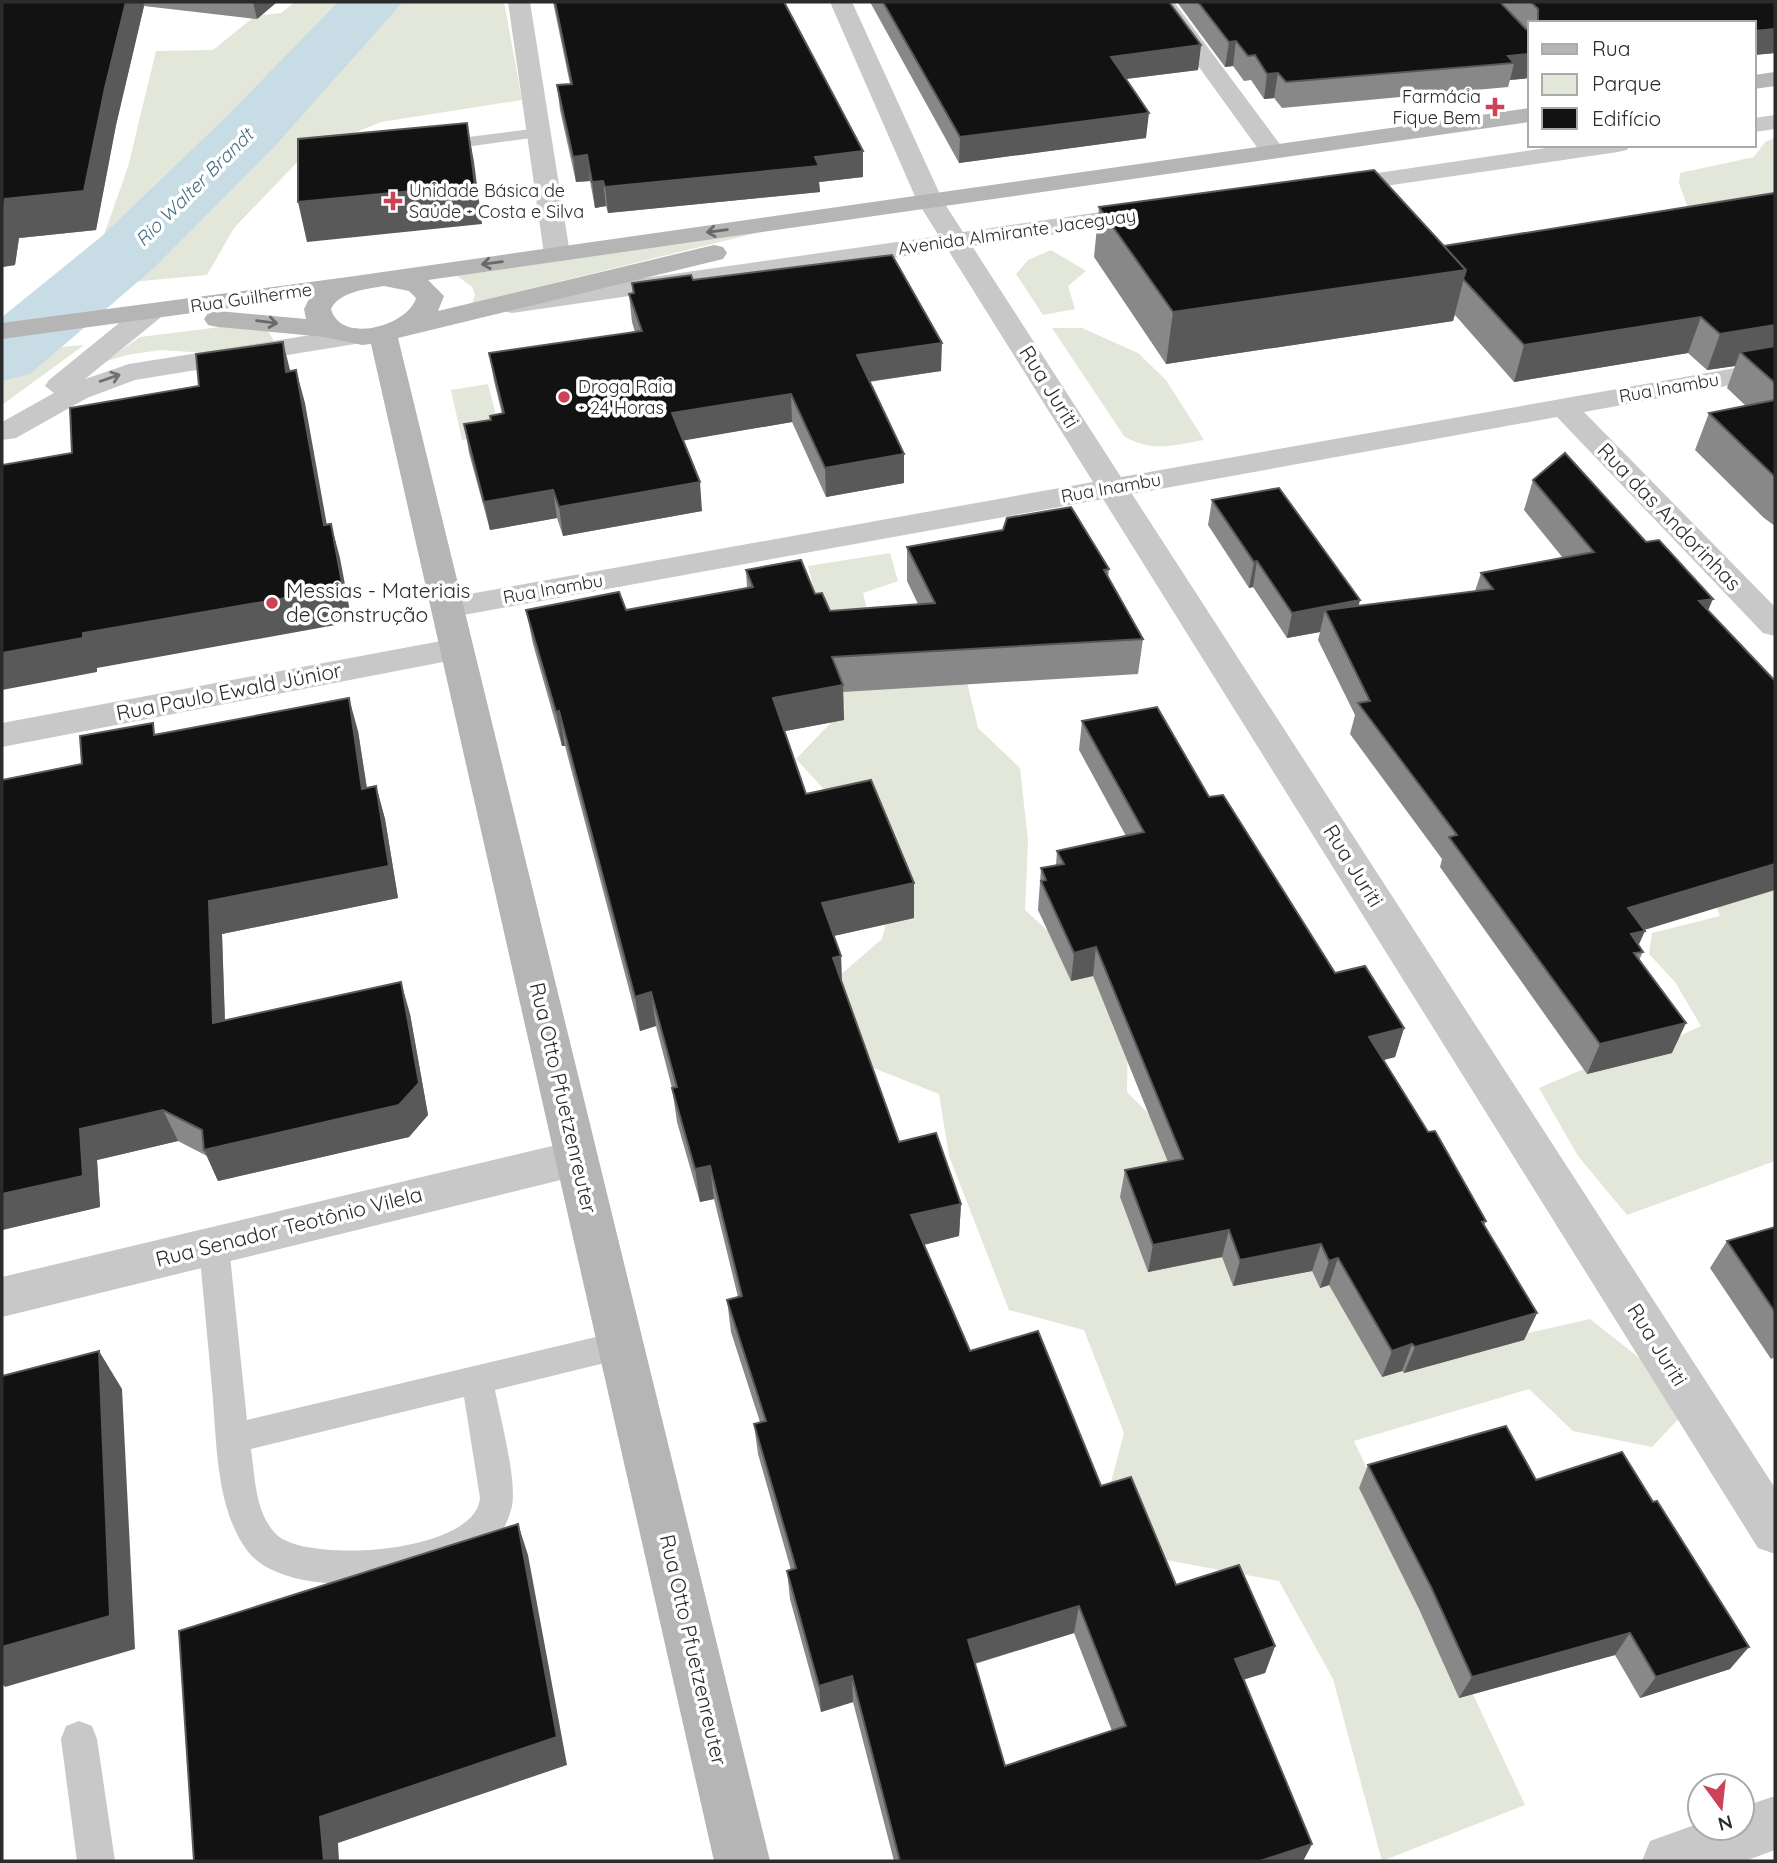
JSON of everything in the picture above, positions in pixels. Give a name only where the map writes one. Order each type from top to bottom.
[{"type":"main road","points":[[1756,82],[1775,79]]},
{"type":"main road","name":"Avenida Almirante Jaceguay","points":[[384,278],[1528,115]]},
{"type":"main road","name":"Avenida Almirante Jaceguay","points":[[369,331],[500,307],[930,201]]},
{"type":"main road","points":[[369,331],[429,309],[430,299],[416,284],[384,278]]},
{"type":"main road","name":"Rua Guilherme","points":[[2,331],[384,278]]},
{"type":"main road","name":"Rua Otto Pfuetzenreuter","points":[[351,283],[337,289],[319,305],[318,314],[321,322],[369,331],[447,608],[742,1861]]},
{"type":"main road","name":"Rua Guilherme","points":[[150,312],[369,331]]},
{"type":"street","points":[[519,2],[557,254]]},
{"type":"street","name":"Rua Juriti","points":[[841,2],[930,201],[1775,1531]]},
{"type":"street","points":[[1163,2],[1273,152]]},
{"type":"street","points":[[1756,125],[1775,122]]},
{"type":"street","points":[[1301,191],[1604,147]]},
{"type":"street","name":"Avenida Almirante Jaceguay","points":[[500,307],[1177,209]]},
{"type":"street","points":[[4,433],[150,312]]},
{"type":"street","name":"Avenida Almirante Jaceguay","points":[[4,433],[77,392],[129,372],[369,331]]},
{"type":"street","name":"Rua Inambu","points":[[447,608],[1775,369]]},
{"type":"street","name":"Rua das Andorinhas","points":[[1563,407],[1775,626]]},
{"type":"street","name":"Rua Paulo Ewald Júnior","points":[[2,735],[457,649]]},
{"type":"street","name":"Rua Senador Teotônio Vilela","points":[[2,1297],[577,1158]]},
{"type":"street","points":[[1670,1861],[1775,1823]]},
{"type":"lane","points":[[414,149],[539,133]]},
{"type":"lane","points":[[214,1245],[233,1438],[250,1527],[268,1549],[297,1564],[374,1567],[451,1552],[481,1534],[498,1504],[477,1380]]},
{"type":"lane","points":[[233,1438],[621,1345]]},
{"type":"lane","points":[[79,1739],[96,1861]]},
{"type":"green space","points":[[295,2],[504,2],[522,100],[381,122],[306,153],[234,228],[207,275],[88,286],[84,291],[128,167],[156,51],[213,50],[255,16],[281,13]]},
{"type":"green space","points":[[1775,138],[1775,225],[1690,214],[1679,183],[1680,173],[1754,157],[1765,142]]},
{"type":"green space","points":[[781,227],[472,303],[475,295],[472,287],[456,275]]},
{"type":"green space","points":[[1051,250],[1086,271],[1068,286],[1075,309],[1043,315],[1016,274],[1028,260]]},
{"type":"green space","points":[[220,327],[268,331],[276,344],[206,353],[160,350],[104,362],[140,337]]},
{"type":"green space","points":[[1052,328],[1082,328],[1138,353],[1166,380],[1204,440],[1153,446],[1124,436]]},
{"type":"green space","points":[[84,345],[2,405],[2,352]]},
{"type":"green space","points":[[488,384],[501,435],[462,440],[451,390]]},
{"type":"green space","points":[[890,553],[898,581],[863,593],[882,670],[967,682],[978,728],[1020,768],[1028,841],[1025,910],[1102,980],[1128,1022],[1127,1092],[1192,1158],[1463,1348],[1590,1319],[1642,1360],[1684,1413],[1652,1447],[1573,1431],[1529,1389],[1354,1441],[1525,1805],[1382,1861],[1333,1679],[1279,1581],[1150,1557],[1110,1486],[1124,1433],[1084,1330],[1009,1310],[949,1156],[939,1094],[856,1061],[810,1001],[882,939],[904,856],[833,799],[796,759],[845,708],[808,566]]},
{"type":"green space","points":[[1775,884],[1775,1161],[1627,1215],[1578,1156],[1539,1088],[1633,1048],[1673,1039],[1701,1026],[1675,982],[1649,954],[1652,933],[1720,916],[1708,885]]},
{"type":"building","points":[[2,2],[126,2],[84,191],[5,199],[2,219]]},
{"type":"building","points":[[555,2],[784,2],[863,151],[815,157],[819,166],[605,187],[603,181],[592,182],[587,155],[573,157],[557,85],[572,84]]},
{"type":"building","points":[[883,2],[1169,2],[1201,45],[1111,57],[1149,113],[960,137]]},
{"type":"building","points":[[1198,2],[1500,2],[1528,30],[1528,54],[1508,56],[1514,63],[1286,82],[1278,73],[1267,74],[1255,55],[1248,56],[1236,41],[1229,42]]},
{"type":"building","points":[[1531,2],[1775,2],[1775,29],[1756,31],[1756,21],[1538,21],[1538,9]]},
{"type":"building","points":[[467,123],[475,185],[298,202],[298,139]]},
{"type":"building","points":[[1374,170],[1466,270],[1173,312],[1099,207]]},
{"type":"building","points":[[1775,193],[1775,325],[1720,334],[1701,317],[1524,345],[1463,279],[1466,270],[1444,246]]},
{"type":"building","points":[[892,255],[942,343],[857,355],[904,454],[825,468],[791,394],[672,413],[700,482],[559,507],[553,490],[484,502],[464,424],[491,420],[490,416],[504,413],[489,353],[642,331],[629,294],[634,293],[632,283],[691,275],[693,280]]},
{"type":"building","points":[[283,342],[286,372],[296,370],[324,525],[331,524],[343,588],[83,633],[83,638],[2,653],[2,465],[72,453],[70,408],[199,386],[196,354]]},
{"type":"building","points":[[1775,346],[1775,383],[1740,352]]},
{"type":"building","points":[[1775,400],[1775,477],[1709,413]]},
{"type":"building","points":[[1565,453],[1646,542],[1659,540],[1713,599],[1699,601],[1775,681],[1775,864],[1628,908],[1645,931],[1631,934],[1643,952],[1634,953],[1686,1023],[1600,1044],[1449,837],[1457,835],[1358,703],[1370,701],[1325,610],[1493,589],[1481,573],[1594,552],[1533,480]]},
{"type":"building","points":[[1279,488],[1360,600],[1292,613],[1212,500]]},
{"type":"building","points":[[1071,507],[1109,569],[1104,570],[1143,639],[832,657],[843,685],[773,698],[806,794],[871,780],[914,883],[822,903],[841,956],[833,958],[899,1142],[936,1133],[961,1204],[911,1215],[970,1351],[1038,1331],[1101,1486],[1131,1477],[1176,1585],[1239,1565],[1275,1646],[1235,1659],[1312,1844],[1260,1861],[900,1861],[852,1676],[819,1686],[787,1571],[796,1568],[754,1424],[766,1421],[727,1300],[742,1296],[710,1166],[695,1169],[672,1088],[677,1087],[651,992],[635,997],[559,711],[556,712],[526,610],[619,592],[626,610],[753,587],[746,570],[801,560],[815,594],[822,593],[830,611],[935,603],[907,547],[1003,530],[1007,518]],"holes":[[[1079,1606],[1126,1726],[1005,1766],[968,1640]]]},
{"type":"building","points":[[349,698],[362,789],[376,786],[389,866],[209,901],[213,1023],[401,982],[419,1083],[399,1105],[204,1150],[202,1130],[163,1110],[80,1129],[83,1176],[2,1194],[2,780],[82,764],[80,736],[153,723],[154,735]]},
{"type":"building","points":[[1157,707],[1209,797],[1223,795],[1335,973],[1365,966],[1404,1028],[1369,1037],[1428,1132],[1435,1131],[1486,1221],[1482,1222],[1537,1313],[1392,1351],[1338,1258],[1329,1261],[1321,1244],[1240,1260],[1229,1230],[1153,1245],[1125,1170],[1183,1159],[1096,947],[1074,953],[1041,881],[1046,880],[1041,868],[1064,864],[1057,851],[1144,832],[1082,721]]},
{"type":"building","points":[[1775,1227],[1775,1312],[1727,1241]]},
{"type":"building","points":[[99,1351],[110,1616],[2,1647],[2,1376]]},
{"type":"building","points":[[1506,1426],[1536,1480],[1622,1452],[1653,1502],[1657,1501],[1749,1647],[1656,1677],[1630,1633],[1472,1677],[1431,1587],[1368,1465]]},
{"type":"building","points":[[518,1524],[557,1737],[320,1817],[324,1861],[194,1861],[179,1631]]},
{"type":"waterway","name":"Rio Walter Brandt","points":[[2,357],[128,252],[251,131],[372,2]]},
{"type":"place","name":"Farmácia Fique Bem","points":[[1495,107]]},
{"type":"place","name":"Unidade Básica de Saúde - Costa e Silva","points":[[393,201]]},
{"type":"place","name":"Droga Raia - 24 Horas","points":[[564,397]]},
{"type":"place","name":"Messias - Materiais de Construção","points":[[272,603]]}]
